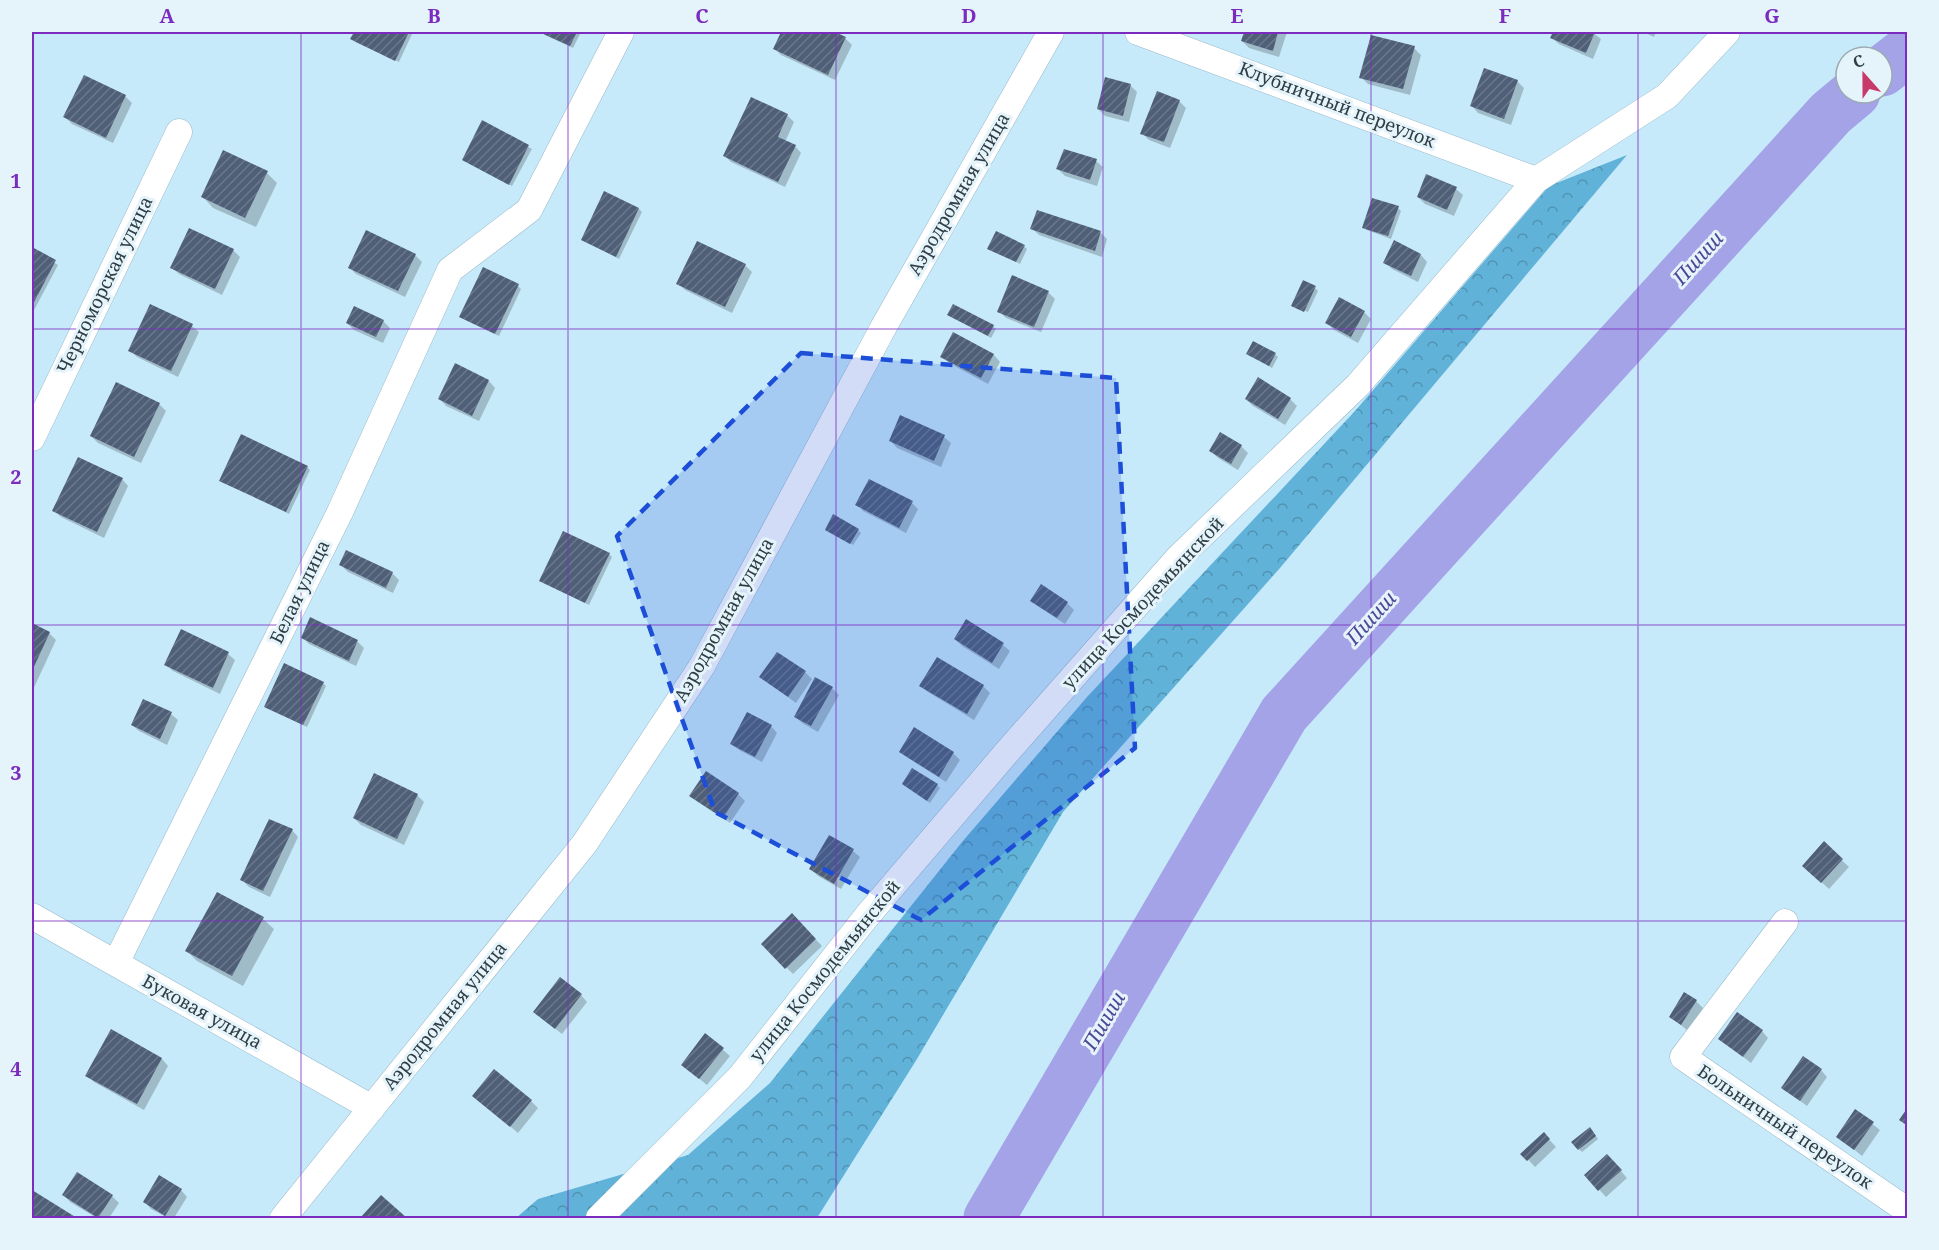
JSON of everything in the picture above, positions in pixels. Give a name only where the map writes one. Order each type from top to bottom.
[{"type":"street","name":"Белая улица","points":[[116,963],[340,512],[450,270],[529,210],[621,32]]},
{"type":"street","name":"Аэродромная улица","points":[[283,1218],[585,843],[702,666],[883,328],[1051,32]]},
{"type":"street","name":"Клубничный переулок","points":[[1138,32],[1536,180]]},
{"type":"street","name":"улица Космодемьянской","points":[[599,1218],[740,1077],[867,916],[1007,752],[1178,558],[1358,385],[1536,180],[1667,96],[1727,32]]},
{"type":"street","name":"Черноморская улица","points":[[32,438],[179,132]]},
{"type":"street","name":"Буковая улица","points":[[32,916],[372,1108]]},
{"type":"street","name":"Больничный переулок","points":[[1785,922],[1683,1057],[1908,1211]]},
{"type":"highlighted area","points":[[801,353],[1116,378],[1135,748],[921,920],[715,812],[617,536]]},
{"type":"green space","points":[[1627,155],[1280,568],[1063,812],[917,1059],[817,1218],[516,1218],[538,1199],[688,1155],[770,1083],[962,842],[1087,697],[1355,411],[1549,186]]},
{"type":"building","points":[[354,32],[409,32],[395,61],[350,39]]},
{"type":"building","points":[[539,32],[577,32],[570,46]]},
{"type":"building","points":[[781,32],[835,32],[846,37],[828,75],[773,49]]},
{"type":"building","points":[[1244,32],[1278,32],[1273,51],[1241,41]]},
{"type":"building","points":[[1553,32],[1595,32],[1586,53],[1550,38]]},
{"type":"building","points":[[1371,35],[1415,46],[1403,89],[1359,78]]},
{"type":"building","points":[[1484,68],[1518,80],[1504,119],[1470,106]]},
{"type":"building","points":[[84,75],[126,95],[106,138],[63,117]]},
{"type":"building","points":[[1105,77],[1131,84],[1123,116],[1097,109]]},
{"type":"building","points":[[1157,91],[1180,100],[1164,142],[1140,134]]},
{"type":"building","points":[[751,97],[788,114],[778,137],[796,145],[778,182],[723,156]]},
{"type":"building","points":[[482,120],[529,145],[509,185],[462,160]]},
{"type":"building","points":[[1064,149],[1097,159],[1090,180],[1056,169]]},
{"type":"building","points":[[223,150],[268,171],[245,218],[201,197]]},
{"type":"building","points":[[1426,174],[1457,187],[1447,210],[1417,197]]},
{"type":"building","points":[[604,191],[639,208],[616,257],[581,240]]},
{"type":"building","points":[[1372,198],[1399,206],[1388,236],[1362,228]]},
{"type":"building","points":[[1037,210],[1101,231],[1095,251],[1030,229]]},
{"type":"building","points":[[189,228],[234,249],[215,289],[170,268]]},
{"type":"building","points":[[366,230],[416,254],[398,291],[348,268]]},
{"type":"building","points":[[996,231],[1025,245],[1016,262],[987,249]]},
{"type":"building","points":[[1394,240],[1421,254],[1411,276],[1383,263]]},
{"type":"building","points":[[697,241],[746,264],[725,307],[676,284]]},
{"type":"building","points":[[32,247],[56,260],[32,306]]},
{"type":"building","points":[[483,267],[519,284],[495,334],[459,317]]},
{"type":"building","points":[[1012,275],[1049,291],[1034,327],[997,312]]},
{"type":"building","points":[[1303,280],[1316,286],[1304,312],[1291,306]]},
{"type":"building","points":[[1339,297],[1365,311],[1351,337],[1325,323]]},
{"type":"building","points":[[150,304],[193,324],[171,371],[128,351]]},
{"type":"building","points":[[953,304],[994,325],[988,336],[947,315]]},
{"type":"building","points":[[354,306],[384,320],[376,337],[346,323]]},
{"type":"building","points":[[953,332],[994,354],[981,378],[940,357]]},
{"type":"building","points":[[1253,341],[1276,353],[1269,366],[1246,354]]},
{"type":"building","points":[[455,363],[489,380],[472,416],[438,399]]},
{"type":"building","points":[[1258,377],[1291,398],[1278,419],[1245,399]]},
{"type":"building","points":[[116,382],[160,403],[134,457],[90,436]]},
{"type":"building","points":[[900,415],[945,435],[934,461],[889,441]]},
{"type":"building","points":[[1220,432],[1242,445],[1231,464],[1209,451]]},
{"type":"building","points":[[241,434],[308,466],[286,512],[219,481]]},
{"type":"building","points":[[78,457],[123,478],[97,532],[52,511]]},
{"type":"building","points":[[869,479],[913,501],[899,528],[855,505]]},
{"type":"building","points":[[833,514],[859,529],[850,544],[825,530]]},
{"type":"building","points":[[563,531],[610,553],[585,603],[539,581]]},
{"type":"building","points":[[346,550],[393,572],[386,588],[339,565]]},
{"type":"building","points":[[1041,584],[1068,602],[1057,618],[1030,601]]},
{"type":"building","points":[[310,617],[358,640],[349,661],[301,638]]},
{"type":"building","points":[[966,619],[1004,643],[992,663],[954,639]]},
{"type":"building","points":[[32,623],[50,632],[32,671]]},
{"type":"building","points":[[181,629],[229,652],[213,688],[164,665]]},
{"type":"building","points":[[777,652],[806,671],[788,697],[759,677]]},
{"type":"building","points":[[937,657],[984,685],[967,714],[919,686]]},
{"type":"building","points":[[284,663],[324,682],[303,725],[264,707]]},
{"type":"building","points":[[815,677],[833,687],[811,726],[794,717]]},
{"type":"building","points":[[143,699],[172,712],[160,739],[131,725]]},
{"type":"building","points":[[747,712],[772,725],[755,757],[730,744]]},
{"type":"building","points":[[914,727],[954,752],[939,777],[899,752]]},
{"type":"building","points":[[912,768],[938,784],[927,801],[902,784]]},
{"type":"building","points":[[706,771],[739,793],[723,818],[689,796]]},
{"type":"building","points":[[374,773],[418,794],[397,839],[353,818]]},
{"type":"building","points":[[269,819],[293,829],[263,891],[240,880]]},
{"type":"building","points":[[829,835],[854,849],[834,884],[809,869]]},
{"type":"building","points":[[1824,841],[1843,859],[1821,883],[1802,866]]},
{"type":"building","points":[[217,892],[264,917],[232,976],[185,951]]},
{"type":"building","points":[[792,913],[816,939],[785,969],[761,944]]},
{"type":"building","points":[[560,977],[582,994],[555,1029],[533,1012]]},
{"type":"building","points":[[1684,992],[1697,1000],[1681,1025],[1669,1017]]},
{"type":"building","points":[[1737,1012],[1763,1030],[1743,1057],[1718,1039]]},
{"type":"building","points":[[111,1029],[162,1058],[137,1104],[85,1076]]},
{"type":"building","points":[[705,1033],[724,1048],[699,1079],[681,1065]]},
{"type":"building","points":[[1803,1056],[1822,1069],[1800,1101],[1781,1088]]},
{"type":"building","points":[[494,1069],[532,1100],[510,1127],[472,1096]]},
{"type":"building","points":[[1908,1107],[1908,1126],[1899,1120]]},
{"type":"building","points":[[1855,1109],[1874,1122],[1854,1150],[1836,1137]]},
{"type":"building","points":[[1590,1127],[1596,1136],[1578,1150],[1571,1142]]},
{"type":"building","points":[[1544,1132],[1550,1139],[1527,1161],[1520,1154]]},
{"type":"building","points":[[1607,1154],[1622,1170],[1598,1191],[1584,1175]]},
{"type":"building","points":[[77,1172],[113,1195],[98,1218],[62,1195]]},
{"type":"building","points":[[159,1175],[182,1189],[165,1216],[143,1202]]},
{"type":"building","points":[[32,1190],[77,1218],[32,1218]]},
{"type":"building","points":[[381,1195],[407,1218],[360,1218]]},
{"type":"waterway","name":"Пшиш","points":[[1894,62],[1908,51]]},
{"type":"waterway","name":"Пшиш","points":[[989,1218],[1284,714],[1841,105]]}]
